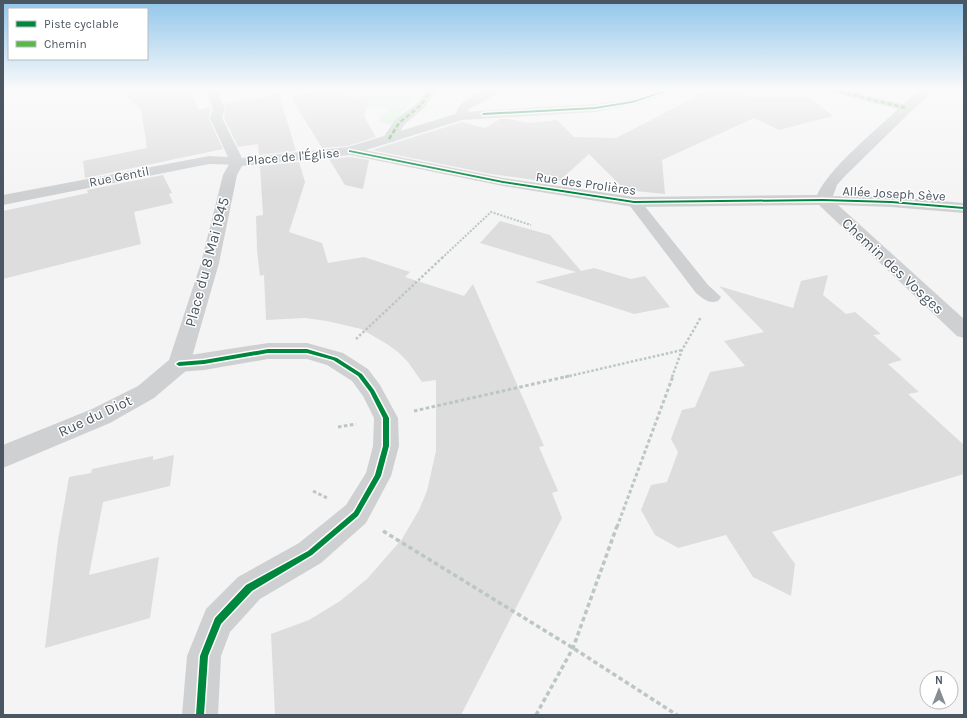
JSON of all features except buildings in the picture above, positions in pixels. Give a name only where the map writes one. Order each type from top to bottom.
[{"type":"street","points":[[219,124],[234,152],[236,162]]},
{"type":"street","points":[[389,139],[399,124]]},
{"type":"street","points":[[350,151],[435,124]]},
{"type":"street","points":[[823,200],[830,184],[890,124]]},
{"type":"street","name":"Place de l'Église","points":[[236,162],[350,151]]},
{"type":"street","name":"Rue des Prolières","points":[[350,151],[503,182],[634,202],[823,200]]},
{"type":"street","name":"Rue Gentil","points":[[3,200],[209,160],[236,162]]},
{"type":"street","name":"Place du 8 Mai 1945","points":[[179,364],[210,263],[230,175],[236,162]]},
{"type":"street","name":"Allée Joseph Sève","points":[[823,200],[891,202],[964,208]]},
{"type":"street","name":"Chemin des Vosges","points":[[823,200],[964,331]]},
{"type":"street","points":[[179,364],[204,362],[268,351],[307,351],[335,359],[360,375],[372,391],[386,418],[386,446],[378,476],[356,514],[310,553],[249,588],[218,621],[204,656],[200,715]]},
{"type":"street","name":"Rue du Diot","points":[[3,457],[101,416],[146,392],[179,364]]},
{"type":"lane","points":[[634,202],[702,289],[712,297]]},
{"type":"path","points":[[335,359],[491,212],[531,225]]},
{"type":"path","points":[[536,715],[573,648],[682,350],[712,297]]},
{"type":"path","points":[[338,427],[386,418],[682,350]]},
{"type":"path","points":[[313,491],[356,514],[573,648],[677,715]]},
{"type":"marked path","points":[[389,139],[399,124]]},
{"type":"cycle path","points":[[350,151],[503,182],[634,202],[823,200],[891,202],[964,208]]},
{"type":"cycle path","points":[[179,364],[204,362],[268,351],[307,351],[335,359],[360,375],[372,391],[386,418],[386,446],[378,476],[356,514],[310,553],[249,588],[218,621],[204,656],[200,715]]}]
